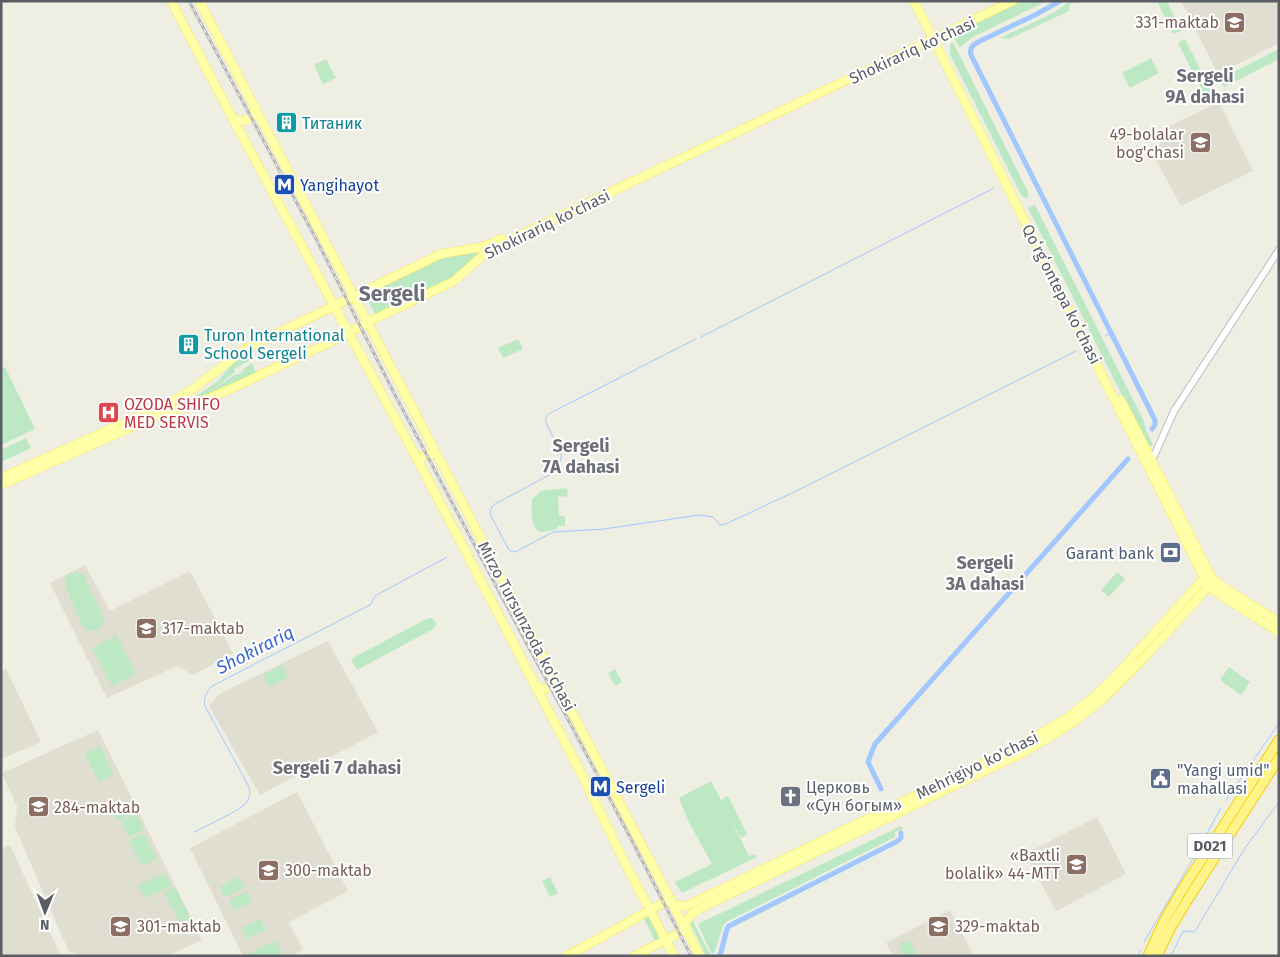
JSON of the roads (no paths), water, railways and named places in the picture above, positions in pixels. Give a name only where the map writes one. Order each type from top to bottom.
[{"type":"highway","name":"D021","points":[[1148,956],[1163,923],[1199,863],[1279,740]]},
{"type":"highway","name":"D021","points":[[1157,956],[1175,921],[1279,758]]},
{"type":"highway","points":[[1232,811],[1235,817],[1241,817]]},
{"type":"highway","points":[[1199,863],[1205,863],[1208,868]]},
{"type":"main road","name":"Mirzo Tursunzoda ko'chasi","points":[[171,1],[418,461],[674,956]]},
{"type":"main road","name":"Mirzo Tursunzoda ko'chasi","points":[[199,1],[700,956]]},
{"type":"main road","name":"Qoʻrgʻontepa koʻchasi","points":[[914,1],[935,36]]},
{"type":"main road","name":"Qoʻrgʻontepa koʻchasi","points":[[920,1],[935,36],[1206,576],[1209,586],[1279,632]]},
{"type":"main road","name":"Shokirariq ko'chasi","points":[[1,485],[157,416],[228,390],[349,333],[454,280],[484,254],[499,246],[935,36],[1003,1]]},
{"type":"main road","name":"Shokirariq ko'chasi","points":[[1,478],[175,400],[193,389],[245,348],[441,254],[482,247],[498,241],[1013,1]]},
{"type":"main road","points":[[233,119],[242,121],[251,118],[256,108]]},
{"type":"main road","points":[[418,461],[426,454],[436,455]]},
{"type":"main road","name":"Qoʻrgʻontepa koʻchasi","points":[[1206,576],[1279,622]]},
{"type":"main road","name":"Mehrigiyo ko'chasi","points":[[566,956],[650,910],[673,902],[683,907],[695,902],[1025,743],[1054,726],[1089,701],[1113,679],[1206,576]]},
{"type":"main road","name":"Mehrigiyo ko'chasi","points":[[634,956],[666,940],[685,927],[691,915],[699,910],[1024,752],[1071,724],[1118,686],[1209,586]]},
{"type":"main road","points":[[536,688],[542,690],[549,688],[554,679]]},
{"type":"street","points":[[1149,462],[1174,411],[1279,250]]},
{"type":"waterway","points":[[1060,1],[978,42],[972,47],[971,55],[1155,420],[1155,425],[1152,429]]},
{"type":"waterway","points":[[701,337],[994,188]]},
{"type":"waterway","points":[[1105,336],[1111,333]]},
{"type":"waterway","points":[[696,339],[548,415],[546,423],[561,453],[561,459],[555,472],[495,504],[491,508],[490,514],[509,550],[512,552],[517,551],[553,532],[604,529],[699,515],[713,517],[722,525],[728,523],[1076,351]]},
{"type":"waterway","points":[[881,789],[868,762],[875,744],[1128,459]]},
{"type":"waterway","name":"Shokirariq","points":[[194,832],[237,810],[246,803],[249,795],[249,787],[205,706],[206,695],[212,686],[370,605],[375,596],[447,557]]},
{"type":"waterway","points":[[1226,800],[1279,723]]},
{"type":"waterway","points":[[1171,956],[1183,931],[1194,932],[1197,928],[1245,848],[1279,802]]},
{"type":"waterway","points":[[1144,942],[1221,808]]},
{"type":"waterway","points":[[720,956],[729,926],[896,842],[901,838],[901,833]]},
{"type":"waterway","points":[[1138,956],[1140,951]]},
{"type":"railway","points":[[189,1],[316,239],[394,393],[572,727],[691,956]]},
{"type":"place","name":"331-maktab","points":[[1235,22]]},
{"type":"place","name":"Титаник","points":[[286,123]]},
{"type":"place","name":"49-bolalar bog'chasi","points":[[1200,143]]},
{"type":"place","name":"Yangihayot","points":[[284,185]]},
{"type":"place","name":"Turon International School Sergeli","points":[[188,344]]},
{"type":"place","name":"OZODA SHIFO MED SERVIS","points":[[108,413]]},
{"type":"place","name":"Garant bank","points":[[1170,553]]},
{"type":"place","name":"317-maktab","points":[[146,628]]},
{"type":"place","name":"\"Yangi umid\" mahallasi","points":[[1161,779]]},
{"type":"place","name":"Sergeli","points":[[600,787]]},
{"type":"place","name":"Церковь «Сун богым»","points":[[790,796]]},
{"type":"place","name":"284-maktab","points":[[38,807]]},
{"type":"place","name":"«Baxtli bolalik» 44-MTT","points":[[1076,864]]},
{"type":"place","name":"300-maktab","points":[[269,870]]},
{"type":"place","name":"301-maktab","points":[[121,926]]},
{"type":"place","name":"329-maktab","points":[[939,926]]},
{"type":"district","name":"Sergeli 9A dahasi","points":[[1205,86]]},
{"type":"district","name":"Sergeli","points":[[392,294]]},
{"type":"district","name":"Sergeli 7A dahasi","points":[[581,456]]},
{"type":"district","name":"Sergeli 3A dahasi","points":[[985,573]]},
{"type":"district","name":"Sergeli 7 dahasi","points":[[337,768]]}]
